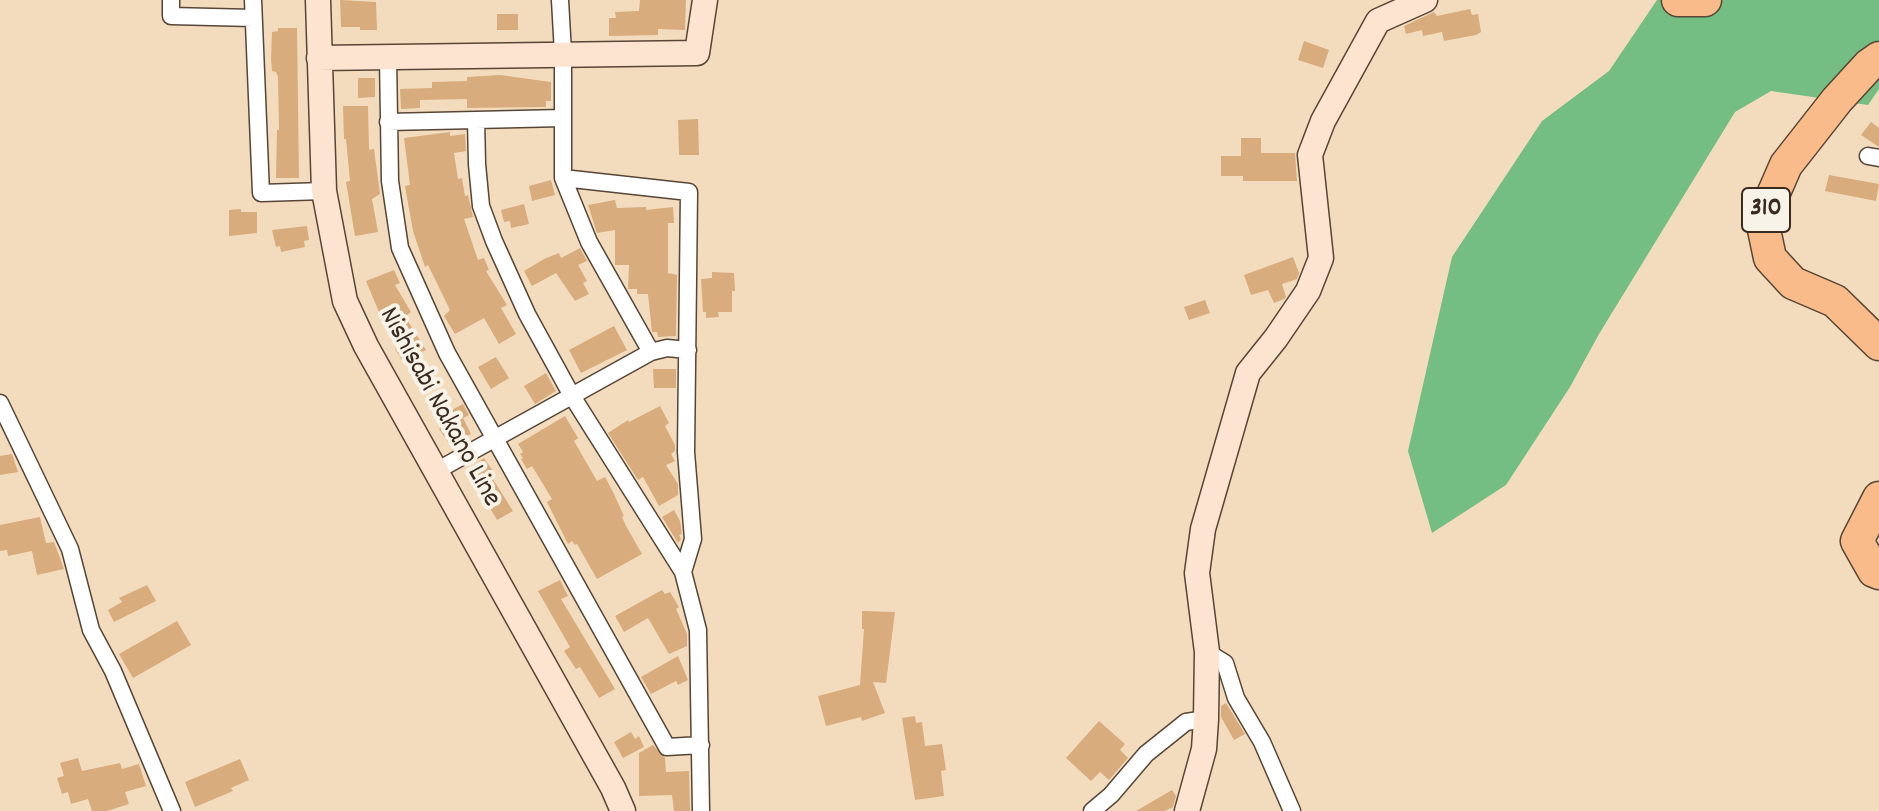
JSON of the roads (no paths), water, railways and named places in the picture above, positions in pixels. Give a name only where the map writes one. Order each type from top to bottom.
[{"type":"highway","points":[[1678,0],[1705,0]]},
{"type":"highway","name":"310","points":[[1879,58],[1837,100],[1786,165],[1762,220],[1770,258],[1793,283],[1835,301],[1879,344]]},
{"type":"highway","points":[[1879,498],[1857,541],[1874,571],[1879,573]]},
{"type":"street","points":[[171,0],[171,16],[253,18]]},
{"type":"street","points":[[253,0],[261,193],[324,191]]},
{"type":"street","name":"Nishisabi Nakano Line","points":[[318,0],[324,191],[345,301],[366,346],[438,470],[623,811]]},
{"type":"street","points":[[560,0],[563,178],[589,242],[651,352]]},
{"type":"street","points":[[319,58],[697,53],[705,0]]},
{"type":"street","points":[[1187,811],[1204,749],[1206,719],[1207,652],[1197,573],[1203,529],[1248,373],[1308,291],[1321,258],[1310,155],[1323,121],[1378,21],[1425,0]]},
{"type":"street","points":[[388,57],[390,181],[400,248],[447,353],[667,747],[701,745]]},
{"type":"street","points":[[388,122],[563,118]]},
{"type":"street","points":[[476,120],[481,206],[527,314],[572,396],[683,572],[698,630],[701,811]]},
{"type":"street","points":[[563,178],[689,192],[686,452],[693,539],[683,572]]},
{"type":"street","points":[[438,470],[651,352],[667,348],[688,350]]},
{"type":"street","points":[[0,403],[70,549],[91,630],[113,671],[172,811]]},
{"type":"street","points":[[1207,652],[1225,663],[1236,698],[1262,742],[1292,811]]},
{"type":"street","points":[[1092,811],[1111,795],[1146,754],[1186,722],[1206,719]]}]
